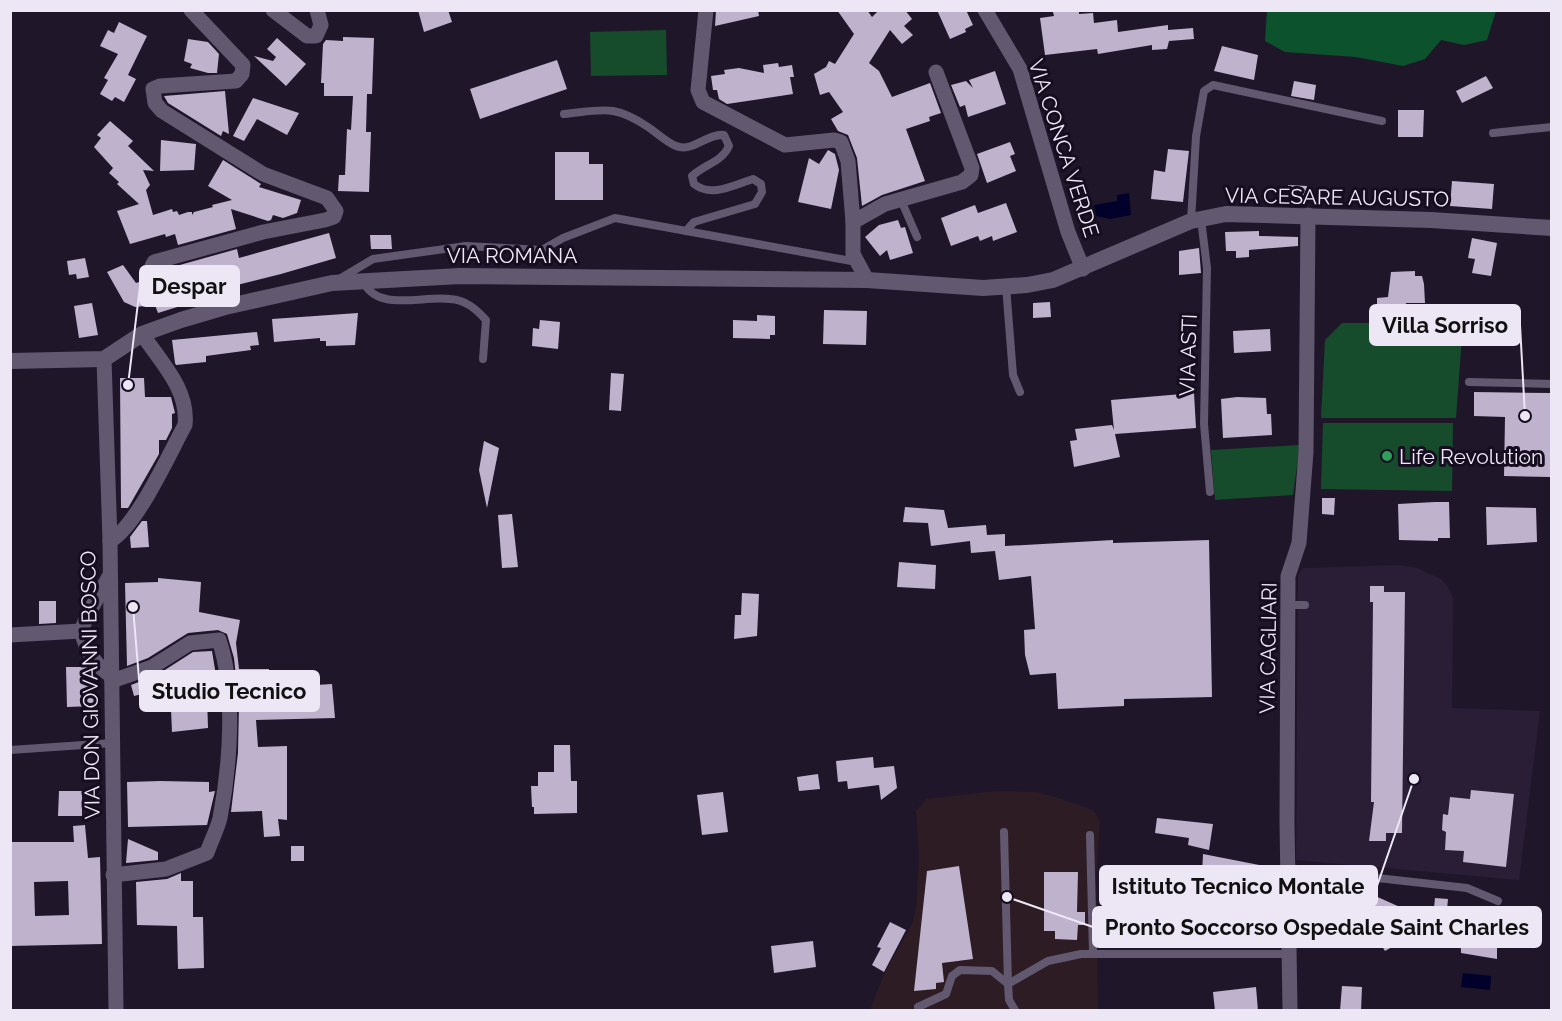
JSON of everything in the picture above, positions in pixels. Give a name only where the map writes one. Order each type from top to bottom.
[{"type":"street","points":[[191,10],[236,55],[243,65],[242,74],[236,81],[160,86],[153,90],[155,103],[263,174],[327,198],[336,211],[334,217],[325,220],[263,232],[154,262],[152,266],[155,274],[161,280],[217,290],[225,307]]},
{"type":"street","points":[[273,10],[307,36],[315,36],[321,25],[316,10]]},
{"type":"street","points":[[706,10],[698,90],[703,102],[785,145],[841,142],[848,161],[853,254],[867,280]]},
{"type":"street","name":"VIA CONCA VERDE","points":[[985,10],[1020,69],[1068,232],[1083,269]]},
{"type":"street","points":[[853,222],[885,204],[966,181],[972,172],[936,72]]},
{"type":"street","name":"VIA CESARE AUGUSTO","points":[[1027,285],[1083,269],[1196,220],[1226,214],[1308,215],[1551,228]]},
{"type":"street","name":"VIA CAGLIARI","points":[[1290,1011],[1288,576],[1299,543],[1306,452],[1308,215]]},
{"type":"street","name":"VIA ROMANA","points":[[104,359],[142,334],[225,307],[332,283],[460,276],[867,280],[983,288],[1027,285]]},
{"type":"street","points":[[110,541],[121,535],[132,520],[185,425],[187,410],[183,395],[142,334]]},
{"type":"street","points":[[10,361],[104,359]]},
{"type":"street","name":"VIA DON GIOVANNI BOSCO","points":[[104,359],[110,541],[116,1011]]},
{"type":"street","points":[[110,575],[81,631],[92,658],[100,669],[112,678],[152,667],[190,643],[219,640],[224,656],[230,727],[219,819],[207,853],[166,869],[113,875]]},
{"type":"street","points":[[10,635],[81,631]]},
{"type":"lane","name":"VIA ASTI","points":[[1210,492],[1204,424],[1207,268],[1196,220],[1198,117],[1204,91],[1213,85],[1382,121]]},
{"type":"lane","points":[[564,114],[611,109],[628,113],[676,146],[687,148],[715,134],[724,135],[729,146],[725,156],[692,176],[694,184],[701,190],[714,191],[753,179],[761,184],[762,192],[755,204],[694,222],[686,231]]},
{"type":"lane","points":[[1493,133],[1551,127]]},
{"type":"lane","points":[[901,200],[917,237]]},
{"type":"lane","points":[[332,283],[373,259],[466,246],[542,250],[563,238],[615,218],[857,262]]},
{"type":"lane","points":[[363,281],[367,290],[386,300],[451,298],[472,305],[486,320],[483,359]]},
{"type":"lane","points":[[1006,286],[1013,375],[1020,392]]},
{"type":"lane","points":[[1469,382],[1551,384]]},
{"type":"lane","points":[[1288,605],[1305,605]]},
{"type":"lane","points":[[10,750],[113,743]]},
{"type":"lane","points":[[1004,832],[1008,1000],[1016,1011]]},
{"type":"lane","points":[[1090,835],[1093,952]]},
{"type":"lane","points":[[1288,868],[1467,888],[1498,901]]},
{"type":"lane","points":[[1008,984],[1048,961],[1093,952],[1288,954]]},
{"type":"lane","points":[[918,1007],[946,994],[952,976],[960,970],[992,971],[1008,984]]},
{"type":"shaded area","points":[[1400,565],[1417,568],[1441,579],[1453,598],[1452,708],[1540,711],[1519,880],[1296,860],[1298,575],[1303,568]]},
{"type":"shaded area","points":[[996,791],[1035,792],[1058,798],[1093,810],[1100,821],[1096,878],[1098,1010],[870,1010],[884,974],[912,924],[916,908],[919,858],[916,811],[926,799]]},
{"type":"green space","points":[[1267,10],[1496,11],[1487,40],[1464,45],[1441,40],[1425,59],[1403,66],[1356,57],[1285,52],[1265,41]]},
{"type":"green space","points":[[666,30],[667,75],[591,76],[590,32]]},
{"type":"green space","points":[[1342,323],[1463,323],[1456,418],[1321,418],[1325,340]]},
{"type":"green space","name":"Life Revolution","points":[[1323,423],[1453,423],[1452,491],[1321,489]]},
{"type":"green space","points":[[1300,445],[1293,495],[1215,500],[1211,450]]},
{"type":"green space","points":[[1202,887],[1280,893],[1281,941],[1275,945],[1201,944]]},
{"type":"water","points":[[1129,193],[1131,215],[1110,219],[1096,216],[1094,205],[1117,201],[1117,195]]},
{"type":"water","points":[[1463,973],[1491,976],[1490,990],[1461,987]]},
{"type":"building","points":[[418,10],[448,10],[452,22],[424,32]]},
{"type":"building","points":[[716,10],[758,10],[759,16],[715,26]]},
{"type":"building","points":[[837,10],[867,10],[872,17],[879,10],[905,10],[912,19],[904,26],[913,35],[902,44],[890,30],[869,63],[879,71],[892,97],[930,83],[941,113],[929,117],[930,121],[906,129],[925,181],[882,195],[862,206],[857,158],[848,135],[838,131],[831,119],[843,112],[829,92],[820,95],[814,74],[826,67],[829,61],[835,64],[854,34]]},
{"type":"building","points":[[937,10],[966,10],[973,25],[965,29],[966,32],[950,39]]},
{"type":"building","points":[[1079,10],[1079,14],[1093,13],[1094,23],[1117,20],[1118,32],[1168,25],[1168,30],[1193,28],[1194,39],[1169,41],[1167,49],[1152,50],[1152,45],[1098,54],[1097,49],[1045,55],[1040,18],[1054,16],[1053,12]]},
{"type":"building","points":[[119,22],[147,36],[128,75],[136,79],[124,102],[115,97],[112,101],[100,94],[108,80],[104,78],[118,54],[100,46],[108,30],[114,33]]},
{"type":"building","points":[[343,37],[374,38],[372,94],[367,94],[366,132],[371,132],[369,192],[338,191],[339,175],[345,175],[347,129],[351,130],[353,96],[324,96],[324,83],[321,83],[323,44],[326,40],[343,41]]},
{"type":"building","points":[[277,38],[306,64],[286,86],[254,56],[273,61],[276,57],[267,49]]},
{"type":"building","points":[[188,39],[208,42],[219,54],[217,73],[190,68],[192,64],[184,61]]},
{"type":"building","points":[[1222,46],[1258,55],[1254,80],[1214,71]]},
{"type":"building","points":[[557,60],[567,89],[480,119],[470,89]]},
{"type":"building","points":[[778,63],[779,67],[792,65],[794,77],[790,77],[793,94],[727,104],[719,99],[717,90],[713,90],[711,76],[725,74],[724,70],[739,68],[764,73],[763,65]]},
{"type":"building","points":[[995,71],[1006,104],[968,117],[965,105],[960,107],[951,85],[966,81],[973,88],[969,80]]},
{"type":"building","points":[[1486,76],[1493,88],[1462,103],[1456,91]]},
{"type":"building","points":[[1294,81],[1316,85],[1314,100],[1291,96]]},
{"type":"building","points":[[225,91],[229,134],[223,131],[221,136],[168,103],[164,96]]},
{"type":"building","points":[[253,98],[299,113],[287,135],[257,119],[244,141],[233,136]]},
{"type":"building","points":[[1398,110],[1424,110],[1423,137],[1398,137]]},
{"type":"building","points":[[110,121],[133,141],[128,146],[154,171],[143,170],[150,185],[146,190],[153,215],[172,209],[179,215],[192,212],[192,215],[194,212],[213,207],[212,205],[232,200],[208,186],[223,160],[261,184],[259,187],[301,200],[297,213],[283,218],[273,215],[268,221],[231,209],[236,229],[178,245],[175,234],[166,237],[165,234],[130,244],[117,211],[139,204],[117,184],[119,182],[109,173],[113,168],[94,147],[101,138],[97,135]]},
{"type":"building","points":[[161,140],[196,144],[194,170],[160,171]]},
{"type":"building","points":[[1010,142],[1015,154],[1010,156],[1016,171],[987,183],[977,154]]},
{"type":"building","points":[[1168,149],[1189,151],[1183,202],[1151,199],[1154,170],[1165,172]]},
{"type":"building","points":[[828,150],[835,154],[839,170],[831,209],[798,202],[809,158],[819,164]]},
{"type":"building","points":[[555,152],[589,152],[589,164],[603,164],[603,200],[555,200]]},
{"type":"building","points":[[1452,181],[1494,184],[1492,209],[1450,206]]},
{"type":"building","points":[[1288,185],[1307,186],[1306,200],[1287,199]]},
{"type":"building","points":[[1006,203],[1017,232],[993,241],[992,236],[980,241],[978,236],[951,246],[941,218],[975,205],[978,213]]},
{"type":"building","points":[[898,220],[901,228],[905,227],[913,253],[890,260],[887,250],[880,256],[865,237],[879,225]]},
{"type":"building","points":[[1259,231],[1259,236],[1298,237],[1298,246],[1249,250],[1249,257],[1236,258],[1236,251],[1226,251],[1225,232]]},
{"type":"building","points":[[329,233],[336,258],[233,286],[231,279],[222,282],[170,272],[169,268],[237,249],[239,258]]},
{"type":"building","points":[[370,235],[391,235],[392,249],[371,249]]},
{"type":"building","points":[[1472,238],[1497,243],[1491,276],[1472,273],[1475,259],[1468,258]]},
{"type":"building","points":[[1199,248],[1201,273],[1179,275],[1179,251]]},
{"type":"building","points":[[85,258],[89,277],[77,279],[76,274],[69,275],[67,261]]},
{"type":"building","points":[[123,265],[136,283],[149,279],[159,289],[203,299],[158,313],[155,305],[135,307],[124,302],[107,272]]},
{"type":"building","points":[[1415,271],[1415,276],[1422,276],[1425,303],[1406,303],[1406,318],[1377,319],[1377,298],[1388,297],[1391,272]]},
{"type":"building","points":[[1050,302],[1051,317],[1033,318],[1033,303]]},
{"type":"building","points":[[92,303],[98,335],[79,338],[74,306]]},
{"type":"building","points":[[824,310],[867,311],[866,345],[823,344]]},
{"type":"building","points":[[358,313],[355,345],[326,346],[326,341],[320,341],[320,338],[274,342],[272,319]]},
{"type":"building","points":[[757,315],[775,316],[775,335],[770,335],[770,339],[733,338],[733,320],[757,321]]},
{"type":"building","points":[[540,320],[560,322],[558,349],[532,346],[533,328],[539,329]]},
{"type":"building","points":[[1270,329],[1271,351],[1234,353],[1233,331]]},
{"type":"building","points":[[257,332],[259,345],[250,346],[251,350],[206,356],[206,362],[176,365],[175,363],[172,340]]},
{"type":"building","points":[[611,373],[624,374],[621,411],[609,410]]},
{"type":"building","points":[[120,378],[144,378],[145,397],[171,397],[175,413],[172,414],[172,428],[166,440],[159,440],[159,454],[128,508],[121,508]]},
{"type":"building","points":[[1474,392],[1551,393],[1550,477],[1504,476],[1505,417],[1474,416]]},
{"type":"building","points":[[1194,393],[1196,428],[1115,434],[1120,457],[1074,467],[1070,441],[1077,440],[1075,429],[1112,425],[1114,430],[1111,400]]},
{"type":"building","points":[[1266,398],[1267,414],[1271,414],[1272,435],[1223,438],[1221,399]]},
{"type":"building","points":[[484,441],[499,448],[487,508],[479,470]]},
{"type":"building","points":[[1322,498],[1335,498],[1334,515],[1322,514]]},
{"type":"building","points":[[1449,502],[1450,538],[1438,538],[1438,541],[1399,540],[1398,504]]},
{"type":"building","points":[[905,507],[944,510],[948,528],[986,525],[987,535],[1005,534],[1005,546],[1113,540],[1113,543],[1209,540],[1212,697],[1124,699],[1124,706],[1058,709],[1056,673],[1030,675],[1025,655],[1024,630],[1035,629],[1031,576],[999,580],[995,551],[971,553],[970,541],[931,546],[928,523],[903,522]]},
{"type":"building","points":[[1486,507],[1536,508],[1537,542],[1487,545]]},
{"type":"building","points":[[512,514],[518,567],[502,568],[498,515]]},
{"type":"building","points":[[142,521],[147,521],[149,547],[131,548],[130,537]]},
{"type":"building","points":[[899,562],[936,565],[935,589],[897,587]]},
{"type":"building","points":[[158,578],[201,582],[199,612],[240,620],[236,643],[239,669],[269,669],[268,688],[332,684],[335,718],[256,720],[258,747],[287,746],[287,820],[278,819],[280,836],[264,837],[262,811],[231,812],[238,753],[239,705],[234,658],[227,634],[218,630],[188,633],[148,658],[127,666],[125,583],[158,582]]},
{"type":"building","points":[[1370,586],[1384,586],[1384,592],[1405,592],[1402,833],[1386,833],[1386,841],[1369,841],[1374,802],[1371,802],[1373,602],[1370,602]]},
{"type":"building","points":[[742,593],[759,594],[757,636],[734,639],[735,615],[741,615]]},
{"type":"building","points":[[39,601],[56,601],[56,623],[39,624]]},
{"type":"building","points":[[212,651],[219,694],[207,695],[208,728],[172,732],[170,687],[134,696],[131,685],[157,675],[193,652]]},
{"type":"building","points":[[66,667],[87,667],[93,674],[94,706],[67,707]]},
{"type":"building","points":[[554,745],[570,745],[571,781],[577,781],[577,813],[534,814],[531,786],[538,786],[538,772],[554,772]]},
{"type":"building","points":[[873,757],[874,768],[894,766],[897,788],[881,800],[879,785],[848,789],[847,781],[838,782],[836,761]]},
{"type":"building","points":[[818,774],[820,789],[799,791],[797,777]]},
{"type":"building","points":[[127,782],[209,782],[209,792],[215,791],[207,825],[128,827]]},
{"type":"building","points":[[1471,790],[1514,794],[1506,867],[1463,862],[1464,851],[1445,850],[1446,832],[1442,830],[1443,814],[1448,815],[1450,797],[1470,799]]},
{"type":"building","points":[[59,791],[82,791],[82,816],[58,816]]},
{"type":"building","points":[[723,792],[728,832],[702,835],[697,795]]},
{"type":"building","points":[[1157,818],[1213,824],[1209,850],[1188,845],[1189,838],[1155,833]]},
{"type":"building","points":[[85,825],[88,858],[100,857],[102,944],[10,946],[10,842],[74,842],[73,826]],"holes":[[[68,881],[69,915],[35,916],[34,882]]]},
{"type":"building","points":[[128,839],[158,852],[158,860],[126,863]]},
{"type":"building","points":[[291,846],[304,846],[304,861],[291,861]]},
{"type":"building","points":[[1203,854],[1274,868],[1271,885],[1234,879],[1233,885],[1207,881],[1207,877],[1202,876]]},
{"type":"building","points":[[959,866],[973,959],[942,963],[944,982],[936,983],[936,989],[914,991],[927,871]]},
{"type":"building","points":[[1044,872],[1078,872],[1077,912],[1085,912],[1085,925],[1078,925],[1077,940],[1055,939],[1055,931],[1044,931]]},
{"type":"building","points":[[181,873],[181,881],[193,881],[193,917],[203,917],[204,968],[178,969],[177,926],[137,925],[136,882],[167,879]]},
{"type":"building","points":[[1319,879],[1319,887],[1337,888],[1333,906],[1319,905],[1320,920],[1304,920],[1298,881]]},
{"type":"building","points":[[1362,890],[1411,912],[1408,927],[1387,918],[1401,942],[1385,951],[1374,933],[1355,930]]},
{"type":"building","points":[[1435,898],[1448,899],[1446,920],[1433,918]]},
{"type":"building","points":[[1460,920],[1501,921],[1501,941],[1497,940],[1497,959],[1461,953]]},
{"type":"building","points":[[890,922],[906,930],[884,972],[872,965],[881,948],[877,947]]},
{"type":"building","points":[[813,941],[816,967],[774,973],[771,946]]},
{"type":"building","points":[[1342,986],[1362,987],[1361,1011],[1340,1011]]},
{"type":"building","points":[[1256,987],[1258,1011],[1215,1011],[1213,992]]},
{"type":"place","name":"Despar","points":[[128,385]]},
{"type":"place","name":"Villa Sorriso","points":[[1525,416]]},
{"type":"place","name":"Life Revolution","points":[[1387,456]]},
{"type":"place","name":"Studio Tecnico","points":[[133,607]]},
{"type":"place","name":"Istituto Tecnico Montale","points":[[1414,779]]},
{"type":"place","name":"Pronto Soccorso Ospedale Saint Charles","points":[[1007,897]]}]
